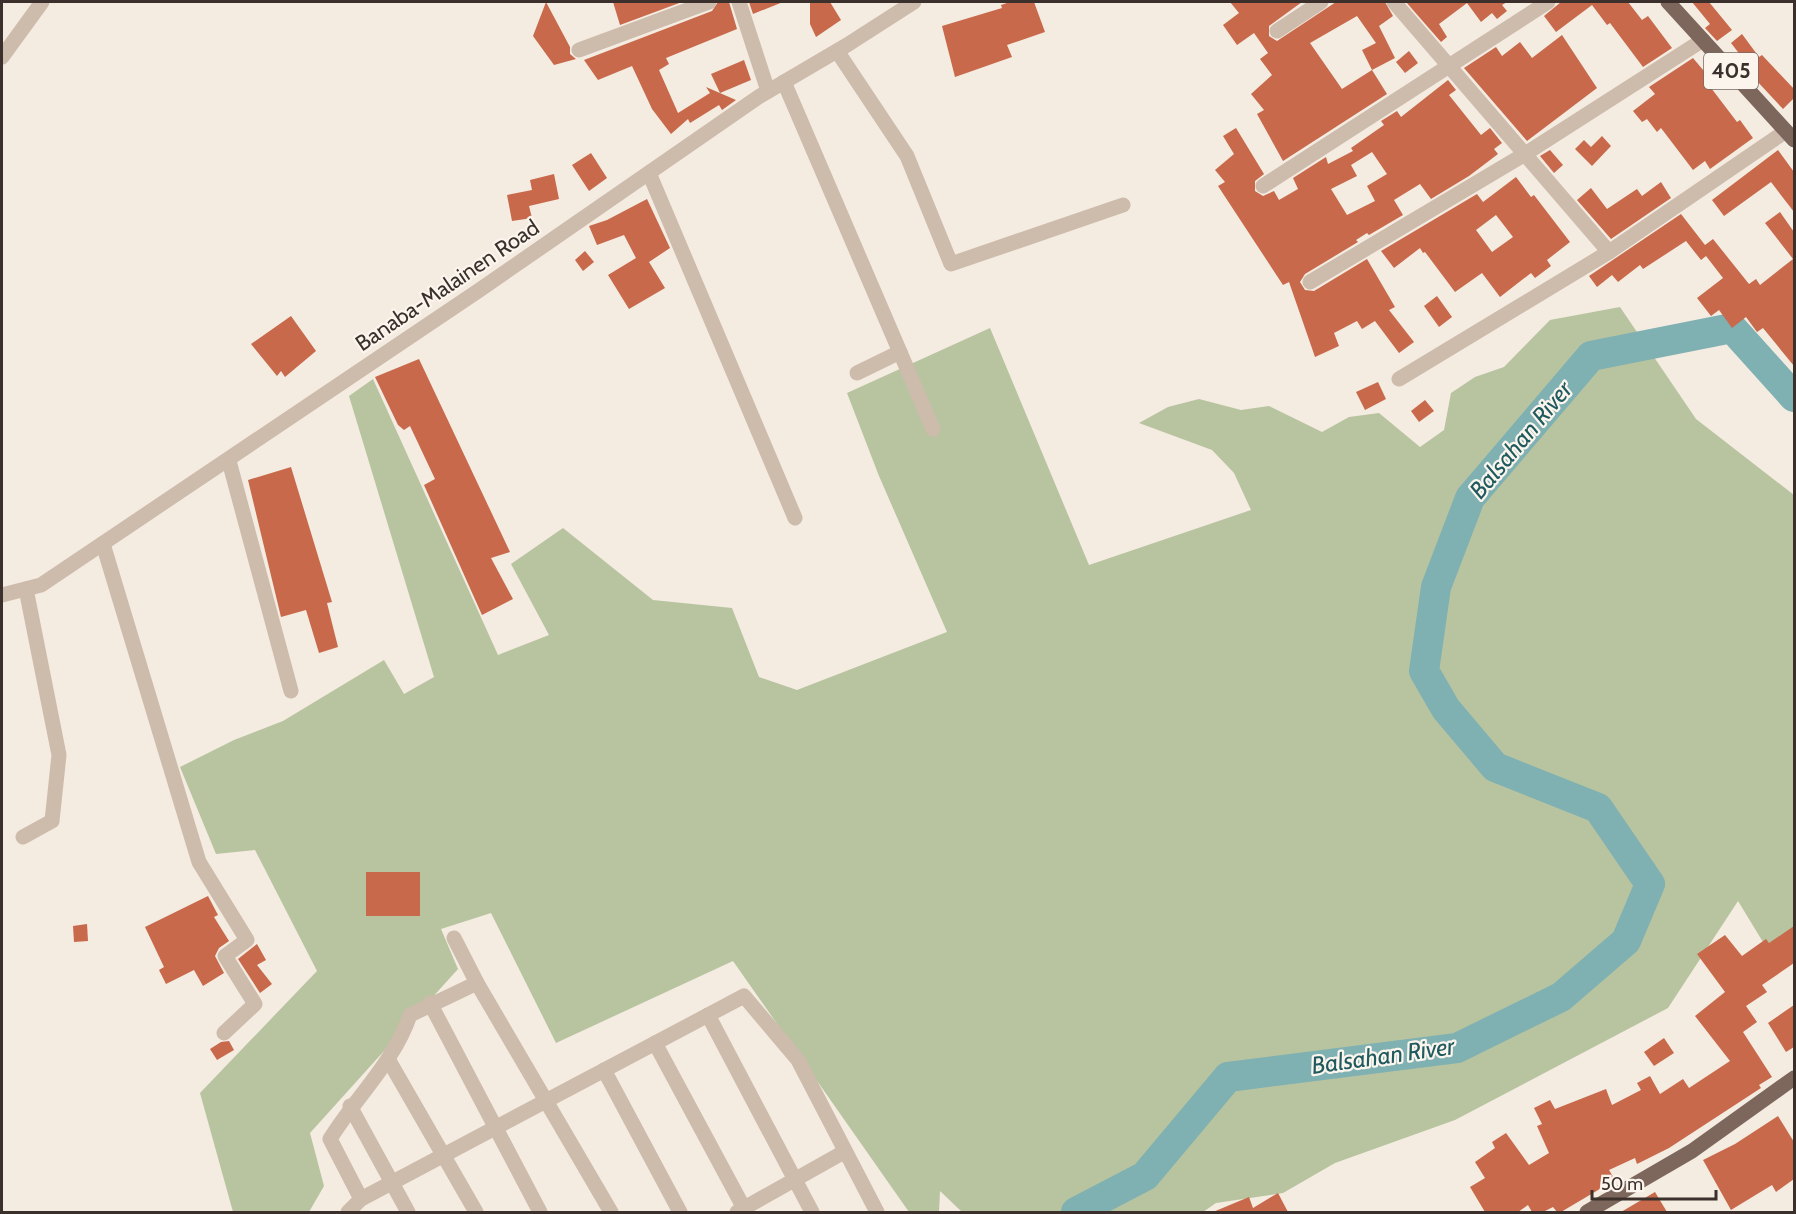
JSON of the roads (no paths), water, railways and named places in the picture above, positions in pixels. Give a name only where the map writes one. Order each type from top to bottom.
[{"type":"main road","name":"405","points":[[1668,2],[1790,136]]},
{"type":"main road","points":[[1587,1212],[1692,1151],[1794,1078]]},
{"type":"street","points":[[2,57],[42,2]]},
{"type":"street","points":[[579,50],[709,2]]},
{"type":"street","points":[[739,2],[768,91]]},
{"type":"street","name":"Banaba-Malainen Road","points":[[2,595],[41,585],[229,461],[768,91],[914,2]]},
{"type":"street","points":[[1276,31],[1321,2]]},
{"type":"street","points":[[1394,2],[1609,252]]},
{"type":"street","points":[[1263,186],[1548,2]]},
{"type":"street","points":[[1310,282],[1525,154],[1703,40]]},
{"type":"street","points":[[837,51],[908,156],[951,264],[1123,205]]},
{"type":"street","points":[[784,82],[933,429]]},
{"type":"street","points":[[1399,379],[1609,252],[1790,136]]},
{"type":"street","points":[[649,173],[795,518]]},
{"type":"street","points":[[857,373],[900,352]]},
{"type":"street","points":[[229,461],[291,690]]},
{"type":"street","points":[[103,544],[199,862],[247,940],[225,956],[255,1004],[224,1033]]},
{"type":"street","points":[[23,837],[52,821],[59,755],[26,589]]},
{"type":"street","points":[[454,938],[477,983],[611,1212]]},
{"type":"street","points":[[361,1199],[330,1139],[350,1106],[388,1059],[404,1034],[410,1015],[477,983]]},
{"type":"street","points":[[348,1212],[361,1199],[744,996],[798,1060],[877,1212]]},
{"type":"street","points":[[430,1004],[494,1129],[540,1212]]},
{"type":"street","points":[[708,1015],[797,1179],[812,1212]]},
{"type":"street","points":[[656,1043],[743,1211],[844,1152]]},
{"type":"street","points":[[388,1059],[476,1212]]},
{"type":"street","points":[[604,1070],[680,1212]]},
{"type":"street","points":[[350,1106],[408,1212]]},
{"type":"waterway","name":"Balsahan River","points":[[1076,1212],[1145,1176],[1228,1077],[1457,1048],[1561,997],[1626,941],[1650,884],[1598,808],[1495,767],[1446,709],[1424,671],[1436,587],[1470,498],[1591,356],[1732,328],[1794,397]]}]
